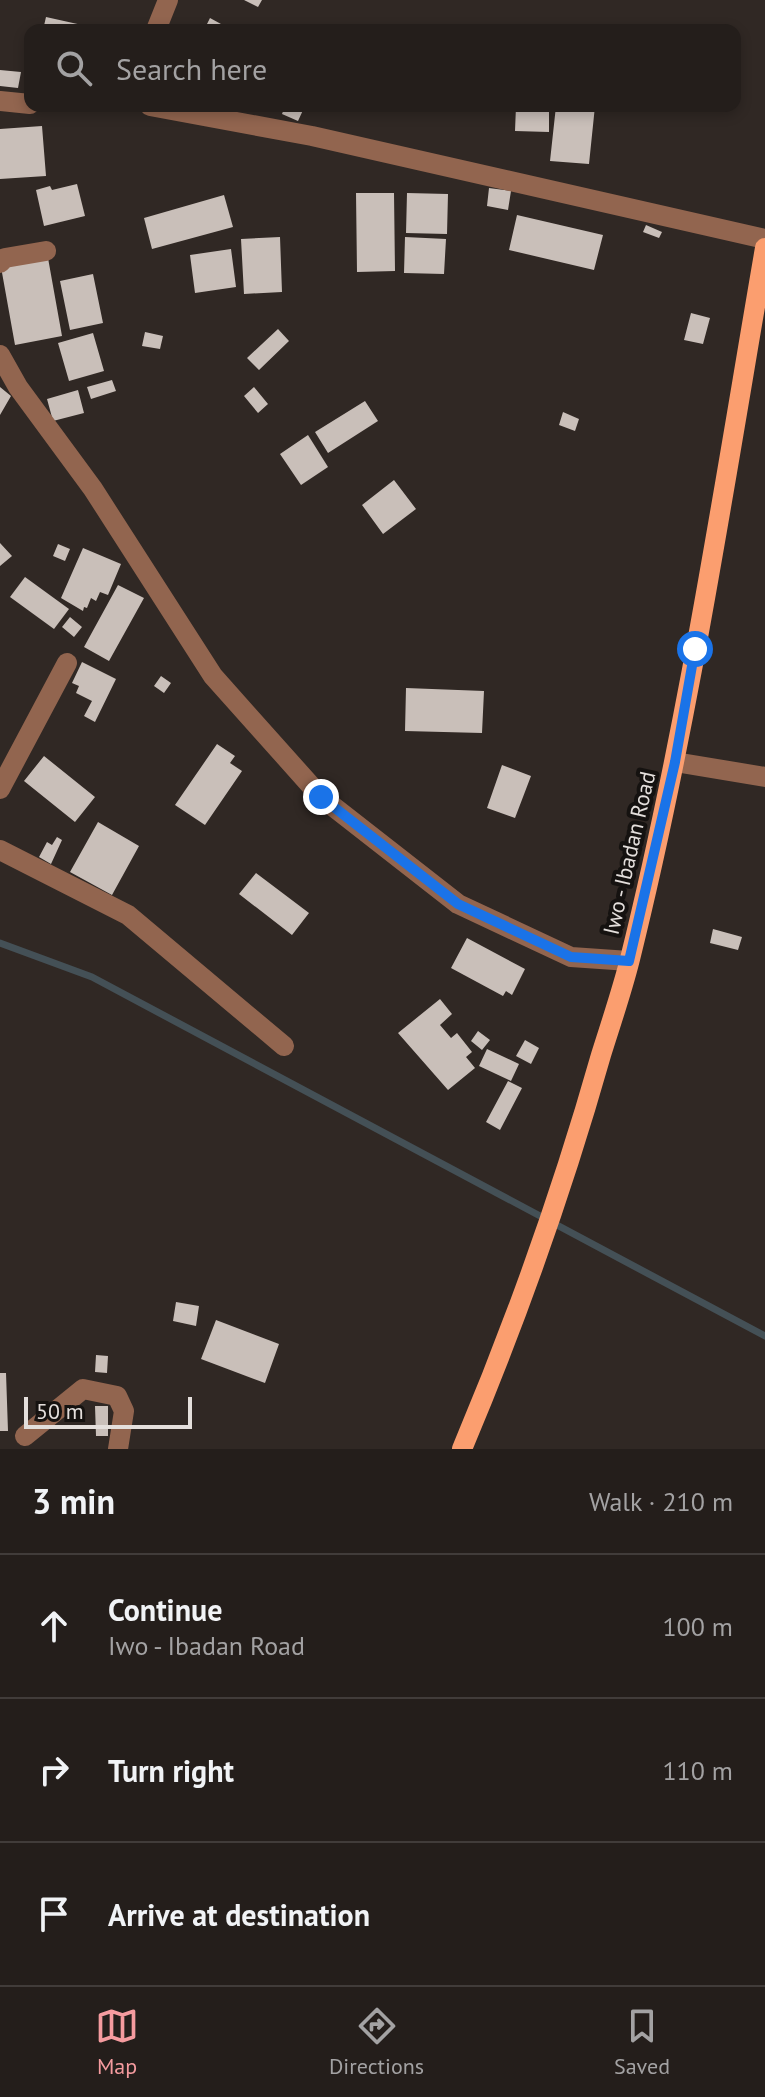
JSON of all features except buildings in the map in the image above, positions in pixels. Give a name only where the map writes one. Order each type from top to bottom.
[{"type":"main road","name":"Iwo - Ibadan Road","points":[[462,1449],[529,1279],[578,1135],[629,961],[675,762],[723,505],[765,248]]},
{"type":"street","points":[[158,24],[168,0]]},
{"type":"street","points":[[0,101],[24,103]]},
{"type":"street","points":[[182,112],[312,136],[765,239]]},
{"type":"street","points":[[0,263],[5,258],[46,251]]},
{"type":"street","points":[[0,355],[18,387],[93,489],[213,676],[321,797],[458,904],[571,957],[629,961]]},
{"type":"street","points":[[0,789],[67,663]]},
{"type":"street","points":[[675,762],[765,777]]},
{"type":"street","points":[[0,850],[128,915],[284,1046]]},
{"type":"street","points":[[25,1436],[83,1389],[117,1396],[124,1411],[118,1449]]},
{"type":"waterway","points":[[0,943],[92,977],[765,1336]]},
{"type":"route","points":[[321,797],[458,904],[571,957],[629,961],[675,762],[695,649]]}]
